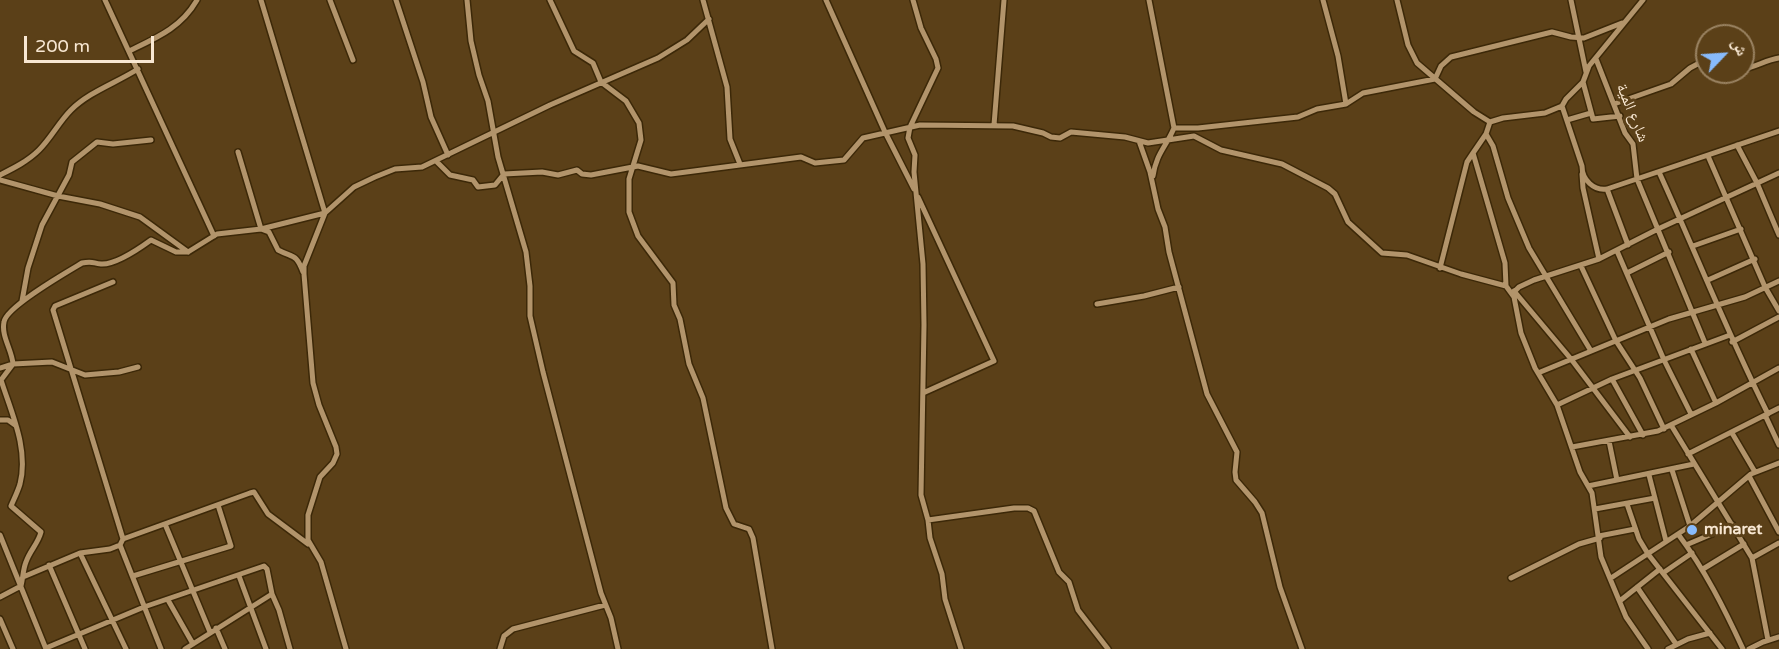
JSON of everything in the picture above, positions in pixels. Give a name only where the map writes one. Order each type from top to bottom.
[{"type":"street","points":[[105,0],[214,236]]},
{"type":"street","points":[[129,51],[174,28],[197,0]]},
{"type":"street","points":[[261,0],[325,213]]},
{"type":"street","points":[[330,0],[353,60]]},
{"type":"street","points":[[396,0],[423,82],[431,117],[448,155]]},
{"type":"street","points":[[467,0],[471,41],[526,252],[530,286],[530,316],[543,372],[618,649]]},
{"type":"street","points":[[550,0],[574,51],[593,63],[601,82],[626,101],[639,123],[641,140],[629,179],[629,212],[638,236],[673,283],[675,305],[689,364],[703,398],[726,508],[734,524],[749,529],[753,538],[772,649]]},
{"type":"street","points":[[703,0],[727,87],[730,139],[740,164]]},
{"type":"street","points":[[826,0],[885,132],[994,361],[923,393]]},
{"type":"street","points":[[913,0],[921,28],[938,68],[910,127],[908,138],[915,155],[914,166],[923,264],[921,495],[930,538],[942,574],[945,599],[961,649]]},
{"type":"street","points":[[994,125],[1004,0]]},
{"type":"street","points":[[1149,0],[1174,128],[1169,140],[1157,156],[1152,179]]},
{"type":"street","points":[[1323,0],[1338,56],[1346,104]]},
{"type":"street","points":[[1397,0],[1412,56],[1417,63],[1474,112],[1490,122],[1503,118],[1545,113],[1562,106],[1643,0]]},
{"type":"street","points":[[1571,0],[1586,73]]},
{"type":"street","points":[[346,649],[321,562],[309,540],[308,515],[320,477],[333,463],[337,454],[313,383],[304,274],[304,266],[325,213],[354,187],[375,177],[395,169],[422,167],[673,50],[709,19]]},
{"type":"street","points":[[1435,79],[1441,66],[1451,57],[1544,33],[1552,32],[1580,38],[1591,36],[1625,22]]},
{"type":"street","points":[[1755,67],[1779,58]]},
{"type":"street","name":"شارع المية","points":[[1596,59],[1625,133],[1632,144],[1637,179],[1705,343]]},
{"type":"street","points":[[1614,104],[1671,84],[1695,65]]},
{"type":"street","points":[[0,175],[24,162],[39,150],[71,110],[85,98],[138,69]]},
{"type":"street","points":[[1174,128],[1281,120],[1305,115],[1317,109],[1346,104],[1363,93],[1435,79]]},
{"type":"street","points":[[1582,82],[1594,120],[1620,116]]},
{"type":"street","points":[[1562,106],[1582,166],[1583,188],[1599,259]]},
{"type":"street","points":[[1567,120],[1591,113]]},
{"type":"street","points":[[1440,268],[1467,162],[1486,134],[1490,122]]},
{"type":"street","points":[[436,161],[450,175],[473,180],[478,188],[495,185],[504,174],[542,172],[558,175],[577,170],[582,174],[591,175],[633,167],[644,167],[672,174],[801,157],[815,163],[844,160],[863,138],[928,125],[1013,126],[1051,137],[1060,138],[1071,132],[1125,137],[1154,143],[1194,136],[1221,150],[1282,164],[1328,188],[1335,194],[1348,222],[1382,253],[1402,254],[1440,268],[1506,286],[1571,359],[1630,437]]},
{"type":"street","points":[[1582,174],[1594,188],[1607,189],[1779,131]]},
{"type":"street","points":[[1486,134],[1493,146],[1508,198],[1529,248],[1565,312],[1591,351]]},
{"type":"street","points":[[22,301],[34,246],[42,225],[69,175],[72,162],[93,143],[113,144],[150,140]]},
{"type":"street","points":[[1139,141],[1165,227],[1207,394],[1237,452],[1235,477],[1262,513],[1280,586],[1302,649]]},
{"type":"street","points":[[1737,145],[1757,183],[1779,235]]},
{"type":"street","points":[[238,152],[261,228],[269,232],[278,250],[295,256],[304,274]]},
{"type":"street","points":[[1473,153],[1505,263],[1506,286]]},
{"type":"street","points":[[1708,156],[1766,287],[1779,311]]},
{"type":"street","points":[[1659,172],[1708,280],[1716,306],[1779,444]]},
{"type":"street","points":[[1513,293],[1525,284],[1581,266],[1617,251],[1779,173]]},
{"type":"street","points":[[0,180],[58,196],[100,204],[140,217],[188,252]]},
{"type":"street","points":[[1607,189],[1628,245]]},
{"type":"street","points":[[0,597],[21,586],[24,565],[29,553],[38,544],[41,532],[11,506],[20,486],[22,471],[20,439],[0,380],[13,364],[3,331],[6,315],[22,301],[82,263],[112,262],[140,249],[151,240],[176,252],[188,252],[214,236],[325,213]]},
{"type":"street","points":[[1693,246],[1742,230]]},
{"type":"street","points":[[1617,251],[1664,360],[1691,414]]},
{"type":"street","points":[[1627,273],[1669,252]]},
{"type":"street","points":[[1708,280],[1755,259]]},
{"type":"street","points":[[1581,266],[1616,340],[1635,371],[1664,429]]},
{"type":"street","points":[[1538,374],[1616,340],[1692,312],[1745,297],[1779,281]]},
{"type":"street","points":[[113,282],[55,306],[53,310],[121,542],[161,649]]},
{"type":"street","points":[[1097,304],[1179,287]]},
{"type":"street","points":[[1513,293],[1521,333],[1538,374],[1557,405],[1582,477],[1592,493],[1601,557],[1621,600],[1626,617],[1648,649]]},
{"type":"street","points":[[1732,342],[1779,317]]},
{"type":"street","points":[[1557,405],[1612,379],[1730,335]]},
{"type":"street","points":[[1691,349],[1716,403]]},
{"type":"street","points":[[0,368],[13,364],[52,362],[85,375],[119,372],[138,367]]},
{"type":"street","points":[[1572,447],[1643,435],[1664,429],[1779,368]]},
{"type":"street","points":[[1612,379],[1643,435]]},
{"type":"street","points":[[1688,454],[1779,408]]},
{"type":"street","points":[[0,420],[8,420],[15,426]]},
{"type":"street","points":[[1671,425],[1752,558],[1765,641],[1764,649]]},
{"type":"street","points":[[1732,433],[1755,472]]},
{"type":"street","points":[[1609,441],[1617,480]]},
{"type":"street","points":[[1611,578],[1690,526],[1755,472],[1779,463]]},
{"type":"street","points":[[1588,486],[1694,464]]},
{"type":"street","points":[[1672,470],[1690,526]]},
{"type":"street","points":[[1649,475],[1666,542]]},
{"type":"street","points":[[1749,477],[1779,532]]},
{"type":"street","points":[[23,577],[80,553],[110,549],[121,542],[165,524],[254,492],[268,514],[312,546]]},
{"type":"street","points":[[1595,510],[1655,498]]},
{"type":"street","points":[[1627,504],[1635,529],[1648,554],[1722,649]]},
{"type":"street","points":[[133,576],[231,546],[218,506]]},
{"type":"street","points":[[928,520],[1014,508],[1034,510],[1059,572],[1068,582],[1078,610],[1108,649]]},
{"type":"street","points":[[165,524],[210,632]]},
{"type":"street","points":[[1686,545],[1733,525]]},
{"type":"street","points":[[1511,578],[1579,544],[1635,529]]},
{"type":"street","points":[[1677,534],[1703,569],[1722,602],[1743,649]]},
{"type":"street","points":[[0,535],[46,648],[144,607],[264,566],[267,569],[272,594],[290,649]]},
{"type":"street","points":[[1752,558],[1779,543]]},
{"type":"street","points":[[1703,569],[1744,544]]},
{"type":"street","points":[[80,553],[126,649]]},
{"type":"street","points":[[1621,600],[1637,587],[1692,553]]},
{"type":"street","points":[[49,565],[85,649]]},
{"type":"street","points":[[239,576],[266,649]]},
{"type":"street","points":[[1637,587],[1676,644]]},
{"type":"street","points":[[185,649],[272,594]]},
{"type":"street","points":[[168,600],[198,649]]},
{"type":"street","points":[[500,649],[504,636],[513,629],[605,605]]},
{"type":"street","points":[[0,619],[13,649]]},
{"type":"street","points":[[216,628],[225,649]]},
{"type":"street","points":[[1668,649],[1676,644],[1710,633]]},
{"type":"street","points":[[1749,649],[1779,637]]},
{"type":"place","name":"minaret","points":[[1692,530]]}]
